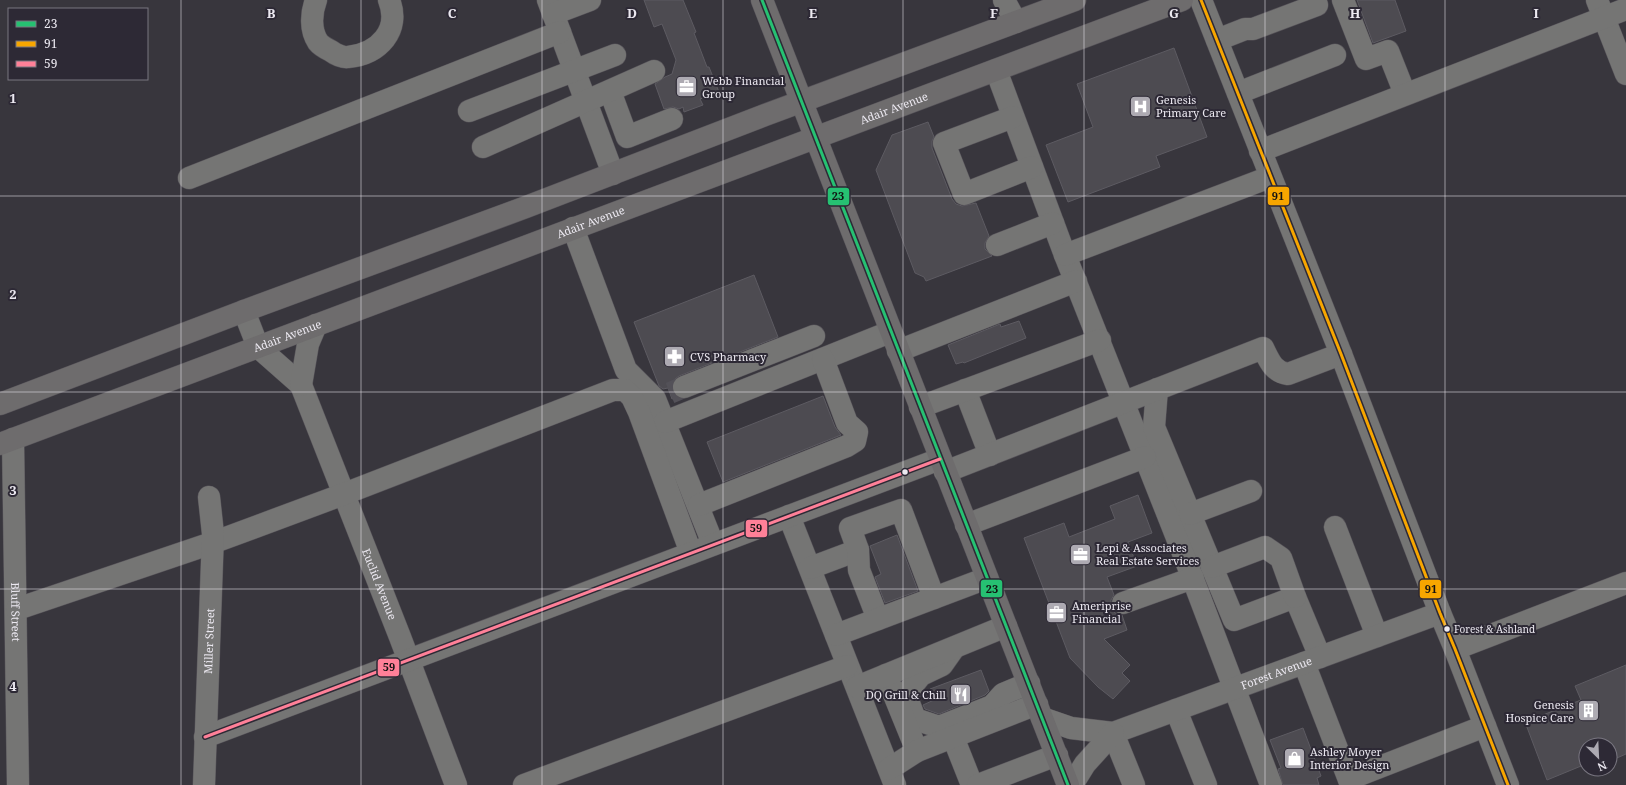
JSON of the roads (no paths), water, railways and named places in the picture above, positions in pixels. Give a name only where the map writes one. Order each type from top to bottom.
[{"type":"main road","points":[[762,0],[802,102],[814,138],[1068,785]]},
{"type":"main road","points":[[0,404],[244,311],[1075,0]]},
{"type":"main road","name":"Adair Avenue","points":[[7,442],[1182,0]]},
{"type":"street","points":[[316,0],[312,27],[319,43],[335,54],[347,58],[368,52],[386,39],[392,26],[393,11],[389,0]]},
{"type":"street","points":[[189,178],[590,0]]},
{"type":"street","points":[[1004,0],[1016,22]]},
{"type":"street","points":[[1201,0],[1341,354],[1440,613],[1508,785]]},
{"type":"street","points":[[1343,0],[1366,59],[1388,51],[1405,94]]},
{"type":"street","points":[[1217,40],[1245,29],[1253,29],[1317,5]]},
{"type":"street","points":[[1600,9],[1626,74]]},
{"type":"street","points":[[1260,151],[1405,94],[1600,9],[1626,9]]},
{"type":"street","points":[[554,16],[613,174]]},
{"type":"street","points":[[469,111],[616,55]]},
{"type":"street","points":[[1238,93],[1335,55]]},
{"type":"street","points":[[996,70],[1065,255],[1100,340],[1193,578],[1271,785]]},
{"type":"street","points":[[483,147],[654,71]]},
{"type":"street","points":[[610,91],[627,137],[672,119]]},
{"type":"street","points":[[1013,117],[944,144],[964,194],[1032,167]]},
{"type":"street","points":[[1065,255],[1270,177]]},
{"type":"street","points":[[997,246],[1053,223]]},
{"type":"street","points":[[573,228],[626,370],[669,393],[814,336]]},
{"type":"street","points":[[664,422],[823,359],[894,341],[1076,281]]},
{"type":"street","name":"Euclid Avenue","points":[[244,311],[258,347],[300,385],[409,660],[456,785]]},
{"type":"street","points":[[300,385],[308,344],[316,325]]},
{"type":"street","points":[[920,407],[1100,340]]},
{"type":"street","points":[[205,736],[863,488],[990,455],[1263,348],[1270,364],[1282,373],[1288,374],[1341,354]]},
{"type":"street","points":[[698,505],[847,446],[855,441],[857,432],[847,423],[823,359]]},
{"type":"street","points":[[1157,389],[1154,427],[1234,620],[1295,597]]},
{"type":"street","points":[[17,609],[212,543],[344,494],[613,390],[625,390],[632,397],[639,412],[691,553]]},
{"type":"street","points":[[965,390],[990,455]]},
{"type":"street","points":[[669,393],[664,422],[713,544]]},
{"type":"street","name":"Bluff Street","points":[[7,442],[17,609],[18,785]]},
{"type":"street","points":[[966,525],[1145,457]]},
{"type":"street","points":[[863,488],[874,520]]},
{"type":"street","points":[[1190,514],[1251,491]]},
{"type":"street","name":"Miller Street","points":[[204,785],[213,534],[208,496]]},
{"type":"street","points":[[878,619],[859,570],[858,550],[850,528],[901,510],[934,598]]},
{"type":"street","points":[[789,516],[892,777],[917,751],[954,737],[1040,711]]},
{"type":"street","points":[[1335,527],[1377,636]]},
{"type":"street","points":[[1212,567],[1266,547],[1281,558],[1295,597],[1312,660],[1350,782],[1485,726]]},
{"type":"street","points":[[810,568],[858,550]]},
{"type":"street","points":[[836,635],[987,578]]},
{"type":"street","points":[[1123,603],[1193,578]]},
{"type":"street","points":[[1455,649],[1626,583]]},
{"type":"street","name":"Forest Avenue","points":[[1040,711],[1071,728],[1113,733],[1440,613]]},
{"type":"street","points":[[857,687],[1006,626]]},
{"type":"street","points":[[954,648],[942,664],[921,675],[910,690],[909,703],[915,719],[939,727],[992,706],[1004,694],[1029,683]]},
{"type":"street","points":[[524,785],[847,666]]},
{"type":"street","points":[[886,675],[917,751]]},
{"type":"street","points":[[1176,710],[1206,785]]},
{"type":"street","points":[[1113,733],[1134,785]]},
{"type":"street","name":"Forest Avenue","points":[[1072,785],[1085,764],[1113,733]]},
{"type":"street","points":[[954,737],[972,785]]},
{"type":"street","points":[[978,785],[1057,755]]},
{"type":"tunnel","points":[[670,393],[684,387]]},
{"type":"place","name":"Webb Financial Group","points":[[686,87]]},
{"type":"place","name":"Genesis Primary Care","points":[[1140,106]]},
{"type":"place","name":"CVS Pharmacy","points":[[675,357]]},
{"type":"place","name":"Lepi & Associates Real Estate Services","points":[[1081,554]]},
{"type":"place","name":"Ameriprise Financial","points":[[1057,612]]},
{"type":"place","name":"Forest & Ashland","points":[[1447,629]]},
{"type":"place","name":"DQ Grill & Chill","points":[[961,695]]},
{"type":"place","name":"Genesis Hospice Care","points":[[1589,711]]},
{"type":"place","name":"Ashley Moyer Interior Design","points":[[1295,758]]}]
